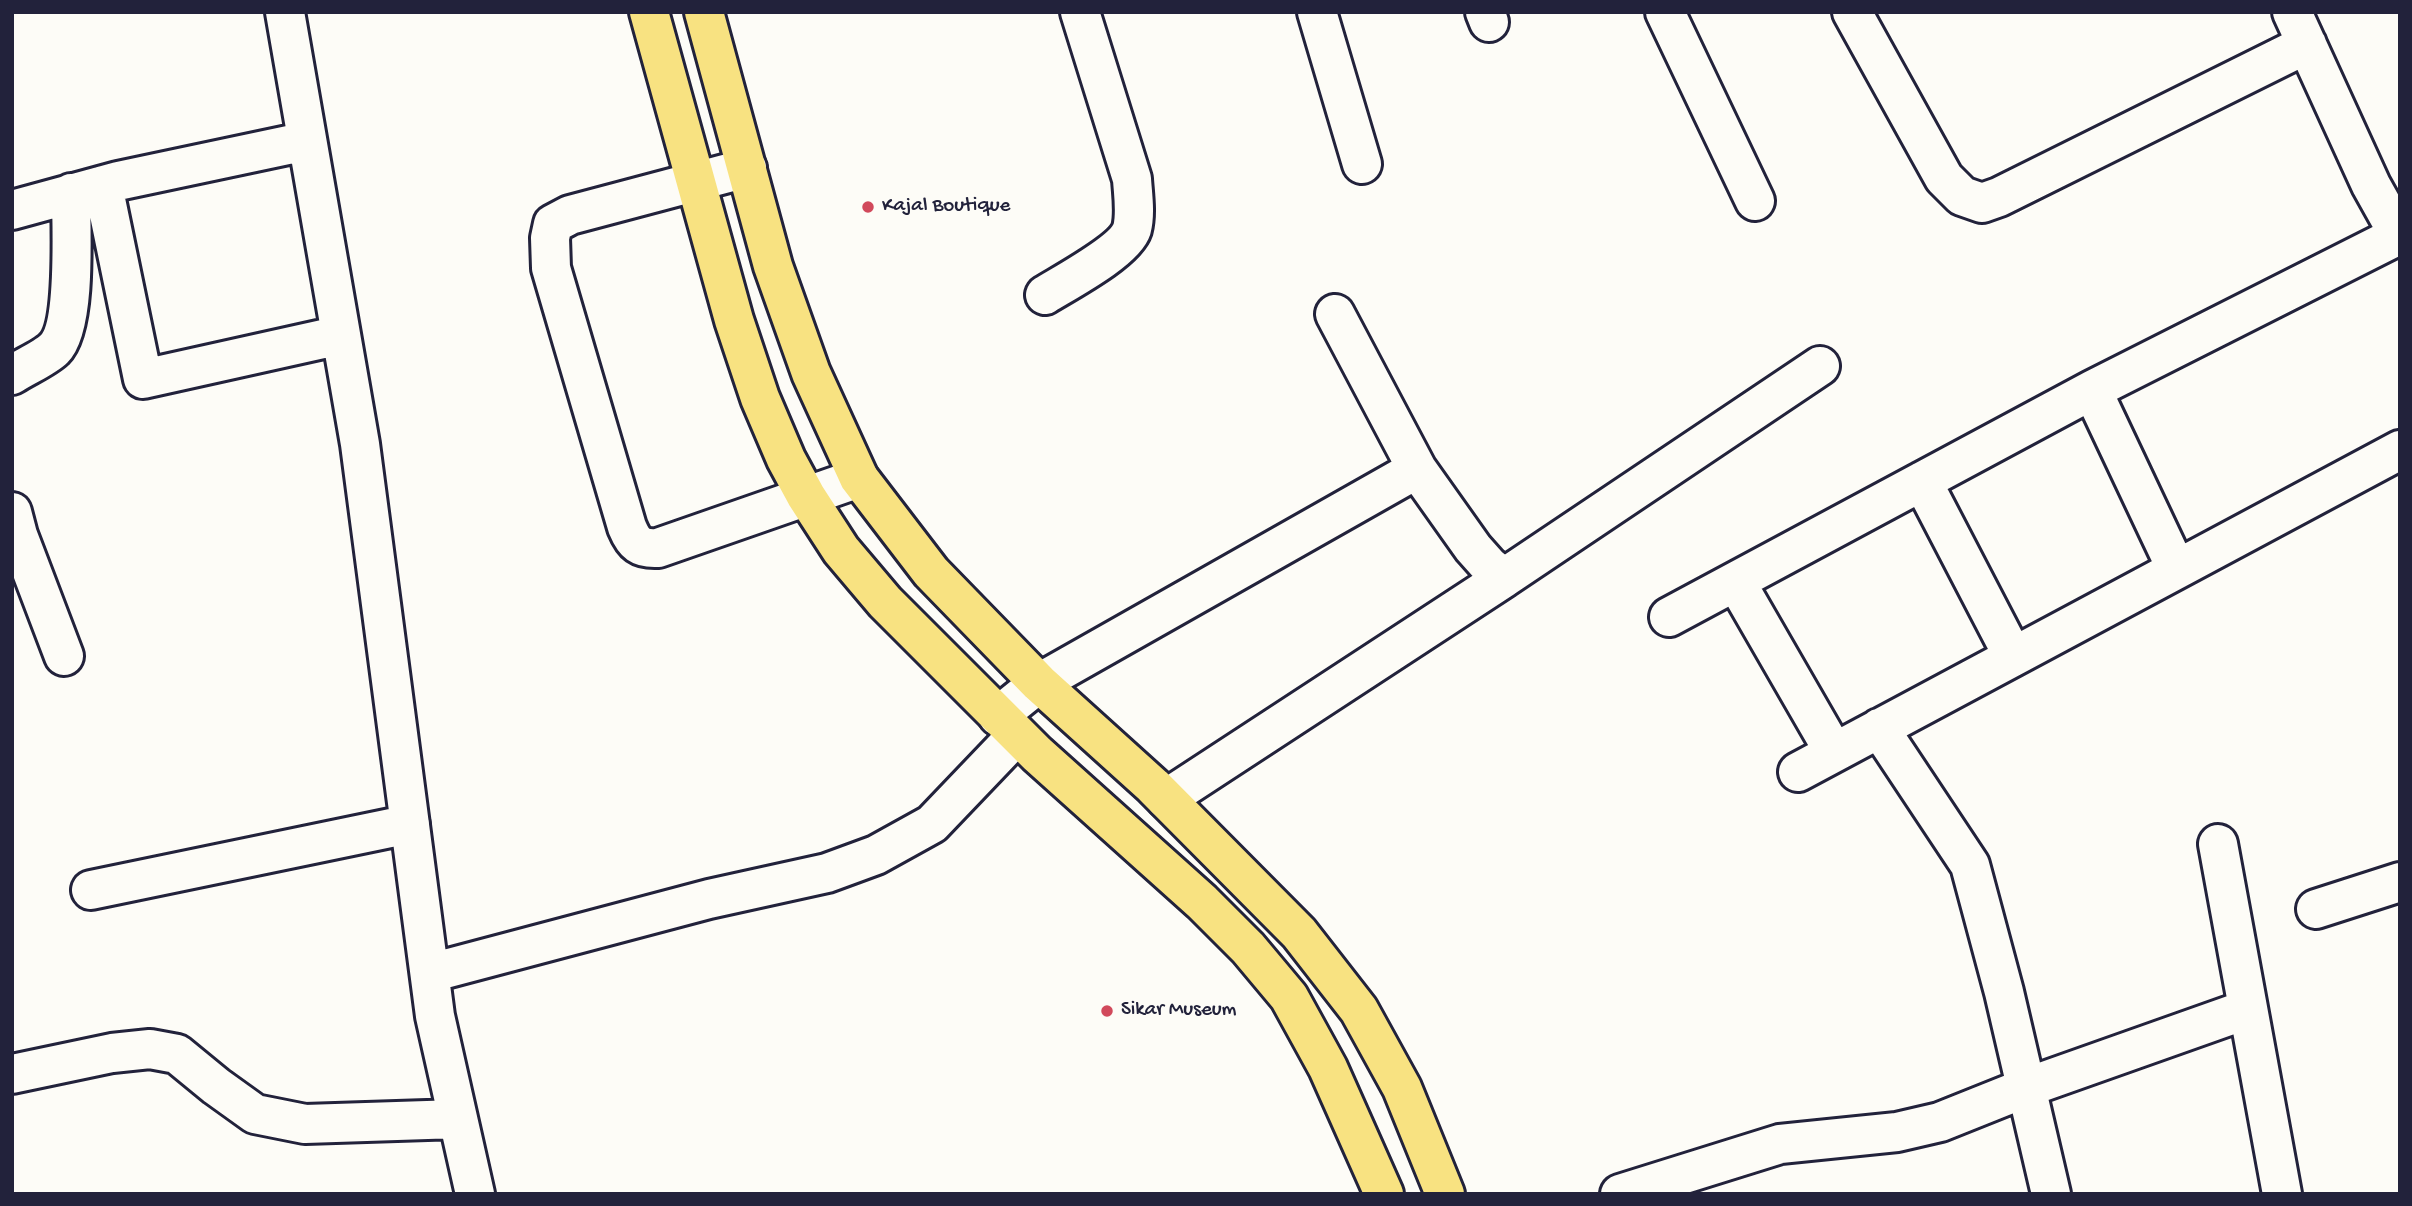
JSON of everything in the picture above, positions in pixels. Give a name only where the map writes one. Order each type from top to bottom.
[{"type":"main road","points":[[649,12],[734,320],[756,385],[786,459],[806,496],[841,550],[885,602],[1008,725],[1202,902],[1248,948],[1289,997],[1328,1068],[1384,1194]]},
{"type":"main road","points":[[704,12],[773,266],[811,373],[859,478],[931,572],[1039,682],[1166,799],[1299,933],[1359,1010],[1402,1088],[1445,1194]]},
{"type":"street","points":[[285,12],[360,444],[435,1016],[475,1194]]},
{"type":"street","points":[[1045,295],[1113,252],[1132,231],[1132,179],[1080,12]]},
{"type":"street","points":[[1317,12],[1362,164]]},
{"type":"street","points":[[1665,12],[1755,201]]},
{"type":"street","points":[[1669,617],[2092,390],[2399,236],[2385,182],[2300,28],[1998,197],[1982,203],[1962,196],[1944,178],[1852,12]]},
{"type":"street","points":[[12,210],[87,189],[307,141]]},
{"type":"street","points":[[747,167],[570,215],[553,224],[550,238],[551,268],[627,527],[634,542],[643,548],[658,548],[859,478]]},
{"type":"street","points":[[87,189],[143,379],[341,335]]},
{"type":"street","points":[[12,375],[54,349],[65,334],[87,189]]},
{"type":"street","points":[[1335,314],[1417,469],[1474,548],[1489,566],[1504,578]]},
{"type":"street","points":[[1166,799],[1821,366]]},
{"type":"street","points":[[2092,390],[2176,568]]},
{"type":"street","points":[[1798,772],[2400,450]]},
{"type":"street","points":[[430,973],[709,899],[827,873],[876,855],[932,824],[1039,682],[1417,469]]},
{"type":"street","points":[[1922,481],[2013,656]]},
{"type":"street","points":[[12,512],[18,535],[64,656]]},
{"type":"street","points":[[1736,582],[1834,752]]},
{"type":"street","points":[[1880,728],[1970,865],[2004,992],[2051,1194]]},
{"type":"street","points":[[91,890],[410,824]]},
{"type":"street","points":[[2218,845],[2282,1194]]},
{"type":"street","points":[[2316,909],[2400,882]]},
{"type":"street","points":[[1620,1194],[1780,1144],[1897,1132],[1940,1122],[2025,1088],[2248,1009]]},
{"type":"street","points":[[12,1074],[112,1053],[150,1049],[177,1054],[255,1114],[305,1124],[458,1119]]},
{"type":"place","name":"Kajal Boutique","points":[[868,207]]},
{"type":"place","name":"Sikar Museum","points":[[1107,1011]]}]
